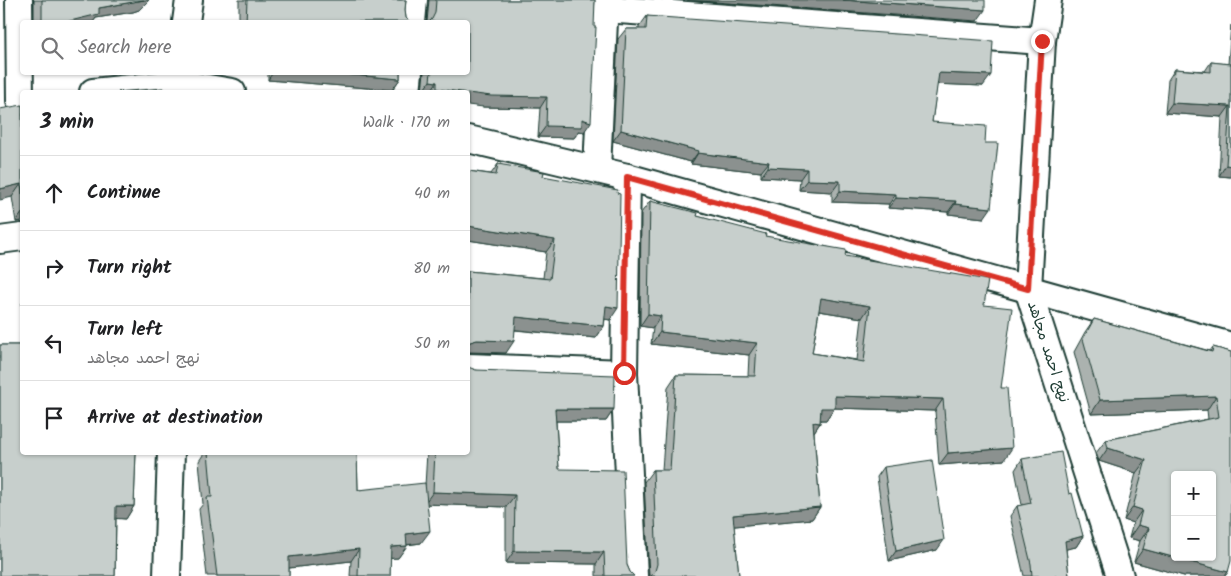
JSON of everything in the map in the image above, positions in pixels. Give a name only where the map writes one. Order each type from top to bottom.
[{"type":"street","points":[[14,101],[19,0]]},
{"type":"street","points":[[186,20],[189,0]]},
{"type":"street","points":[[412,20],[414,0]]},
{"type":"street","name":"نهج احمد مجاهد","points":[[1048,0],[1042,41],[1028,289],[1120,576]]},
{"type":"street","points":[[597,169],[605,4],[1042,41]]},
{"type":"street","points":[[407,90],[409,75]]},
{"type":"street","points":[[112,90],[180,83],[220,90]]},
{"type":"street","points":[[470,139],[627,177],[1231,346]]},
{"type":"street","points":[[627,177],[624,373],[634,576]]},
{"type":"street","points":[[0,240],[20,237]]},
{"type":"street","points":[[470,367],[624,373]]},
{"type":"street","points":[[167,576],[171,455]]},
{"type":"building","points":[[42,0],[144,0],[99,8],[99,14],[74,20],[42,20]]},
{"type":"building","points":[[247,0],[406,0],[405,10],[408,20],[246,20]]},
{"type":"building","points":[[436,0],[595,0],[594,27],[596,27],[591,122],[582,119],[582,127],[546,126],[547,97],[491,96],[470,93],[470,90],[437,89],[437,82],[430,81],[431,75],[470,75],[470,20],[431,20],[435,13]]},
{"type":"building","points":[[843,0],[985,0],[985,10]]},
{"type":"building","points":[[647,16],[993,41],[991,75],[939,73],[932,122],[986,126],[985,143],[998,143],[991,208],[955,204],[956,201],[896,198],[896,194],[840,191],[840,181],[807,180],[807,169],[768,167],[769,162],[698,153],[699,151],[621,130],[626,29],[646,29]]},
{"type":"building","points":[[1211,62],[1231,64],[1231,166],[1226,165],[1230,106],[1172,103],[1175,69],[1211,72]]},
{"type":"building","points":[[354,75],[400,75],[400,79]]},
{"type":"building","points":[[163,88],[162,90],[140,90]]},
{"type":"building","points":[[20,105],[20,184],[0,189],[0,109]]},
{"type":"building","points":[[498,164],[544,172],[543,176],[618,190],[617,193],[620,194],[618,308],[606,306],[604,326],[516,317],[514,341],[477,340],[470,342],[470,271],[550,279],[555,240],[470,226],[470,171],[496,175]]},
{"type":"building","points":[[650,201],[698,213],[697,216],[766,234],[765,236],[846,250],[845,256],[988,280],[984,305],[1012,308],[1001,388],[1007,388],[1012,448],[948,453],[943,399],[835,396],[835,408],[821,408],[820,423],[813,422],[820,507],[733,515],[739,576],[651,576],[657,564],[653,470],[670,470],[676,375],[755,376],[757,343],[660,332],[661,316],[648,314]],"holes":[[[821,298],[870,306],[864,362],[812,353]]]},
{"type":"building","points":[[1094,319],[1212,352],[1213,347],[1231,352],[1231,561],[1228,572],[1187,561],[1216,561],[1216,471],[1171,471],[1171,557],[1143,549],[1149,528],[1138,525],[1142,510],[1133,507],[1146,460],[1108,448],[1106,440],[1219,417],[1216,396],[1100,400],[1083,339]]},
{"type":"building","points":[[0,345],[20,345],[20,455],[136,455],[134,506],[116,506],[115,576],[0,576]]},
{"type":"building","points":[[470,368],[476,370],[615,375],[614,409],[555,409],[559,469],[623,470],[627,565],[634,576],[605,576],[604,552],[514,551],[515,495],[433,492],[435,455],[470,455]]},
{"type":"building","points":[[1061,452],[1069,494],[1072,493],[1083,536],[1065,541],[1069,576],[1032,576],[1031,564],[1017,506],[1031,503],[1022,459]]},
{"type":"building","points":[[208,455],[357,455],[358,490],[425,483],[430,531],[406,534],[407,546],[391,547],[390,576],[358,576],[359,549],[289,557],[289,576],[217,576],[207,497],[212,497]]},
{"type":"building","points":[[932,460],[944,540],[896,551],[884,467]]},
{"type":"route","points":[[624,373],[627,177],[1028,289],[1042,41]]}]
